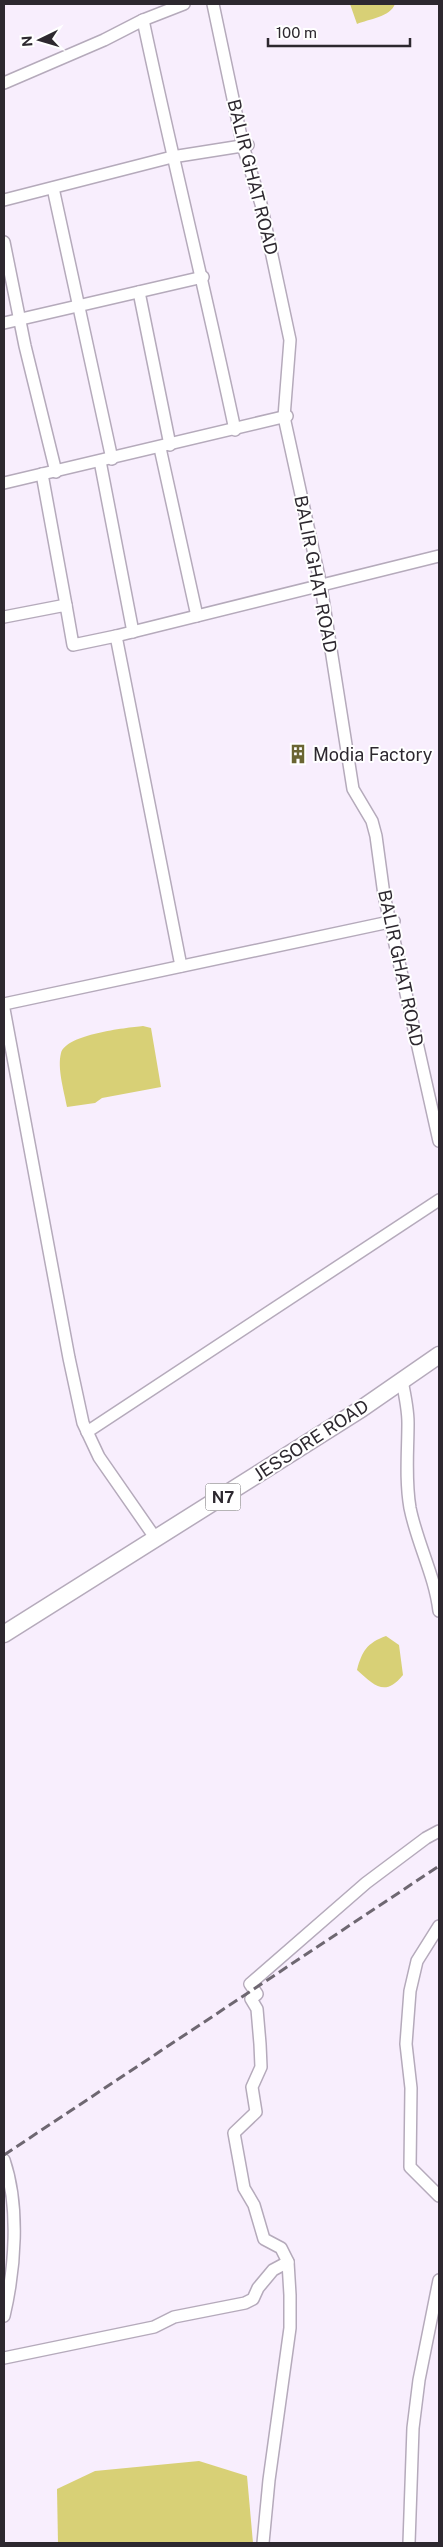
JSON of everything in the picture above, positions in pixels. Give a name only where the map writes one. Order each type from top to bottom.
[{"type":"highway","name":"JESSORE ROAD","points":[[4,1634],[156,1540],[402,1381],[439,1355]]},
{"type":"street","points":[[4,83],[104,40],[143,20],[184,4]]},
{"type":"street","name":"BALIR GHAT ROAD","points":[[213,4],[246,145],[265,201],[295,339],[286,417],[322,586],[357,787],[376,819],[392,922],[439,1141]]},
{"type":"street","name":"BALIR GHAT ROAD","points":[[217,4],[246,145]]},
{"type":"street","points":[[143,20],[172,157],[203,277],[235,430]]},
{"type":"street","points":[[4,200],[172,157],[246,145]]},
{"type":"street","points":[[53,188],[112,459]]},
{"type":"street","points":[[4,242],[20,320],[56,472]]},
{"type":"street","points":[[4,323],[203,277]]},
{"type":"street","points":[[139,292],[165,446],[197,616]]},
{"type":"street","points":[[4,483],[286,417]]},
{"type":"street","points":[[100,462],[132,632]]},
{"type":"street","points":[[42,474],[74,645],[439,556]]},
{"type":"street","points":[[4,614],[66,605]]},
{"type":"street","points":[[116,636],[181,966]]},
{"type":"street","points":[[4,1004],[392,922]]},
{"type":"street","name":"BALIR GHAT ROAD","points":[[392,922],[439,1120]]},
{"type":"street","points":[[4,1009],[69,1358],[83,1423],[99,1457],[156,1540]]},
{"type":"street","points":[[87,1432],[439,1200]]},
{"type":"street","points":[[402,1381],[408,1421],[407,1481],[411,1508],[422,1551],[436,1588],[439,1612]]},
{"type":"street","points":[[263,2543],[270,2471],[290,2328],[288,2262],[281,2248],[264,2239],[254,2205],[244,2188],[234,2133],[256,2112],[252,2087],[260,2067],[260,2044],[257,2009],[250,1999],[257,1994],[250,1984],[366,1882],[426,1838],[439,1831]]},
{"type":"street","points":[[439,1926],[417,1961],[410,1991],[406,2044],[411,2088],[410,2167],[439,2196]]},
{"type":"street","points":[[4,2163],[9,2175],[13,2226],[12,2280],[4,2316]]},
{"type":"street","points":[[4,2358],[154,2326],[174,2317],[201,2310],[245,2303],[253,2299],[258,2288],[272,2270],[288,2262]]},
{"type":"street","points":[[409,2543],[413,2428],[419,2380],[437,2312],[439,2280]]},
{"type":"shaded area","points":[[350,4],[395,4],[384,15],[357,24]]},
{"type":"shaded area","points":[[143,1026],[151,1028],[161,1087],[102,1098],[95,1103],[67,1107],[60,1066],[61,1053],[66,1046],[74,1041],[98,1033]]},
{"type":"shaded area","points":[[386,1636],[399,1645],[403,1675],[391,1686],[380,1687],[369,1681],[357,1670],[366,1648]]},
{"type":"shaded area","points":[[199,2461],[247,2476],[253,2543],[58,2543],[57,2489],[95,2471]]},
{"type":"railway","points":[[4,2155],[439,1866]]},
{"type":"place","name":"Modia Factory","points":[[298,754]]}]
